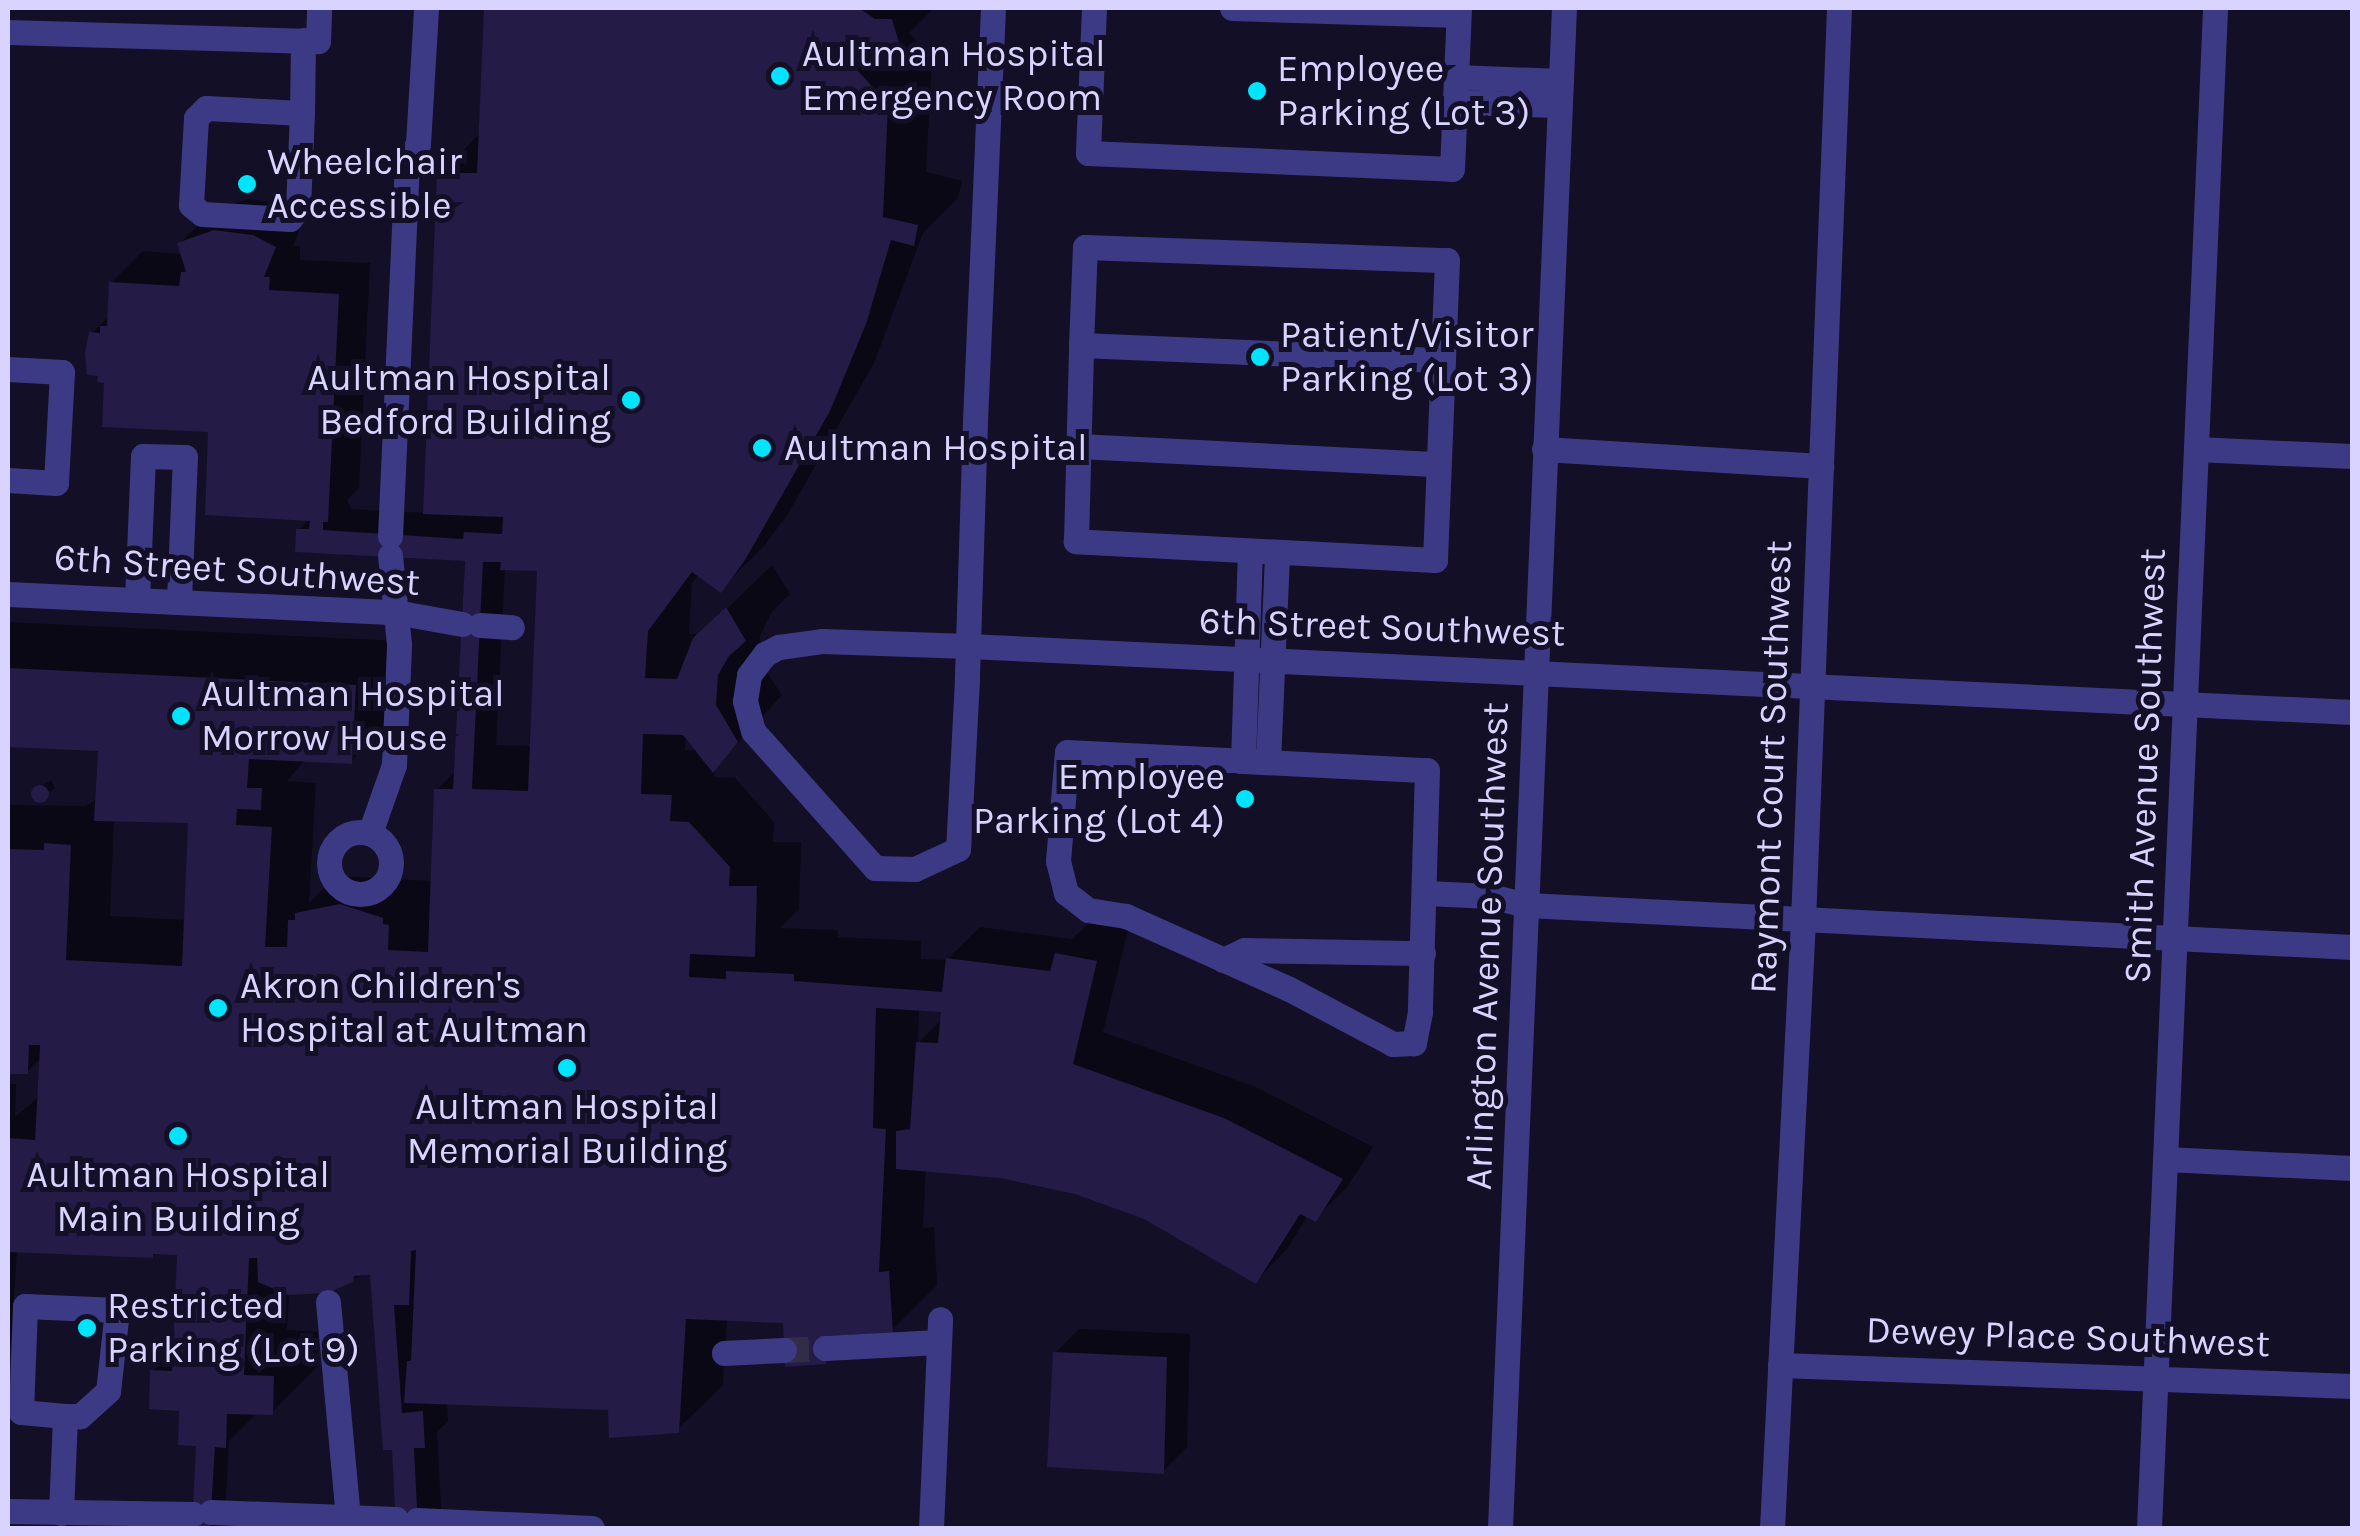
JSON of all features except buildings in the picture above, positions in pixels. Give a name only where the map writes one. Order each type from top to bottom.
[{"type":"street","points":[[8,32],[318,41],[320,8]]},
{"type":"street","points":[[370,833],[394,764],[399,644],[390,545],[408,160],[418,144],[426,8]]},
{"type":"street","points":[[968,646],[993,8]]},
{"type":"street","points":[[1094,8],[1088,153],[1452,169],[1458,11],[1232,8]]},
{"type":"street","name":"Arlington Avenue Southwest","points":[[1500,1528],[1564,8]]},
{"type":"street","name":"Raymont Court Southwest","points":[[1772,1528],[1802,921],[1839,8]]},
{"type":"street","name":"Smith Avenue Southwest","points":[[2149,1528],[2215,8]]},
{"type":"street","points":[[302,113],[206,108],[196,118],[191,205],[202,214],[290,219],[298,208],[302,113],[304,40]]},
{"type":"street","points":[[1456,90],[1560,93]]},
{"type":"street","points":[[1085,248],[1447,260],[1443,360],[1436,560],[1076,541],[1085,248]]},
{"type":"street","points":[[1081,345],[1443,360]]},
{"type":"street","points":[[8,369],[62,372],[56,483],[8,480]]},
{"type":"street","points":[[1079,446],[1439,464]]},
{"type":"street","points":[[1544,449],[1821,466]]},
{"type":"street","points":[[2196,449],[2352,456]]},
{"type":"street","points":[[137,600],[143,456],[184,457],[179,602]]},
{"type":"street","points":[[1250,551],[1247,658],[1256,762]]},
{"type":"street","points":[[1256,762],[1273,660],[1277,552]]},
{"type":"street","name":"6th Street Southwest","points":[[8,594],[395,612],[512,626]]},
{"type":"street","name":"6th Street Southwest","points":[[968,646],[958,849],[915,869],[876,868],[753,731],[744,701],[754,665],[780,647],[822,641],[968,646],[1536,670],[2352,712]]},
{"type":"street","points":[[1066,752],[1256,762],[1428,770],[1419,1035],[1414,1042],[1392,1044],[1290,989],[1126,916],[1088,910],[1066,893],[1058,861],[1066,752]]},
{"type":"street","points":[[1426,893],[1490,896],[1527,905],[2352,947]]},
{"type":"street","points":[[1223,960],[1244,950],[1423,953]]},
{"type":"street","points":[[2166,1160],[2352,1168]]},
{"type":"street","points":[[328,1302],[361,1521]]},
{"type":"street","points":[[25,1306],[117,1310],[108,1391],[80,1416],[66,1416],[21,1412],[25,1306]]},
{"type":"street","points":[[825,1348],[939,1330],[931,1528]]},
{"type":"street","points":[[724,1353],[784,1350]]},
{"type":"street","name":"Dewey Place Southwest","points":[[1780,1364],[2352,1386]]},
{"type":"street","points":[[61,1513],[66,1416]]},
{"type":"street","points":[[8,1511],[202,1513],[592,1528]]},
{"type":"tunnel","points":[[784,1350],[825,1348]]},
{"type":"place","name":"Aultman Hospital Emergency Room","points":[[780,76]]},
{"type":"place","name":"Employee Parking (Lot 3)","points":[[1257,91]]},
{"type":"place","name":"Wheelchair Accessible","points":[[247,184]]},
{"type":"place","name":"Patient/Visitor Parking (Lot 3)","points":[[1260,357]]},
{"type":"place","name":"Aultman Hospital Bedford Building","points":[[631,400]]},
{"type":"place","name":"Aultman Hospital","points":[[762,448]]},
{"type":"place","name":"Aultman Hospital Morrow House","points":[[181,716]]},
{"type":"place","name":"Employee Parking (Lot 4)","points":[[1245,799]]},
{"type":"place","name":"Akron Children's Hospital at Aultman","points":[[218,1008]]},
{"type":"place","name":"Aultman Hospital Memorial Building","points":[[567,1068]]},
{"type":"place","name":"Aultman Hospital Main Building","points":[[178,1136]]},
{"type":"place","name":"Restricted Parking (Lot 9)","points":[[87,1328]]}]
